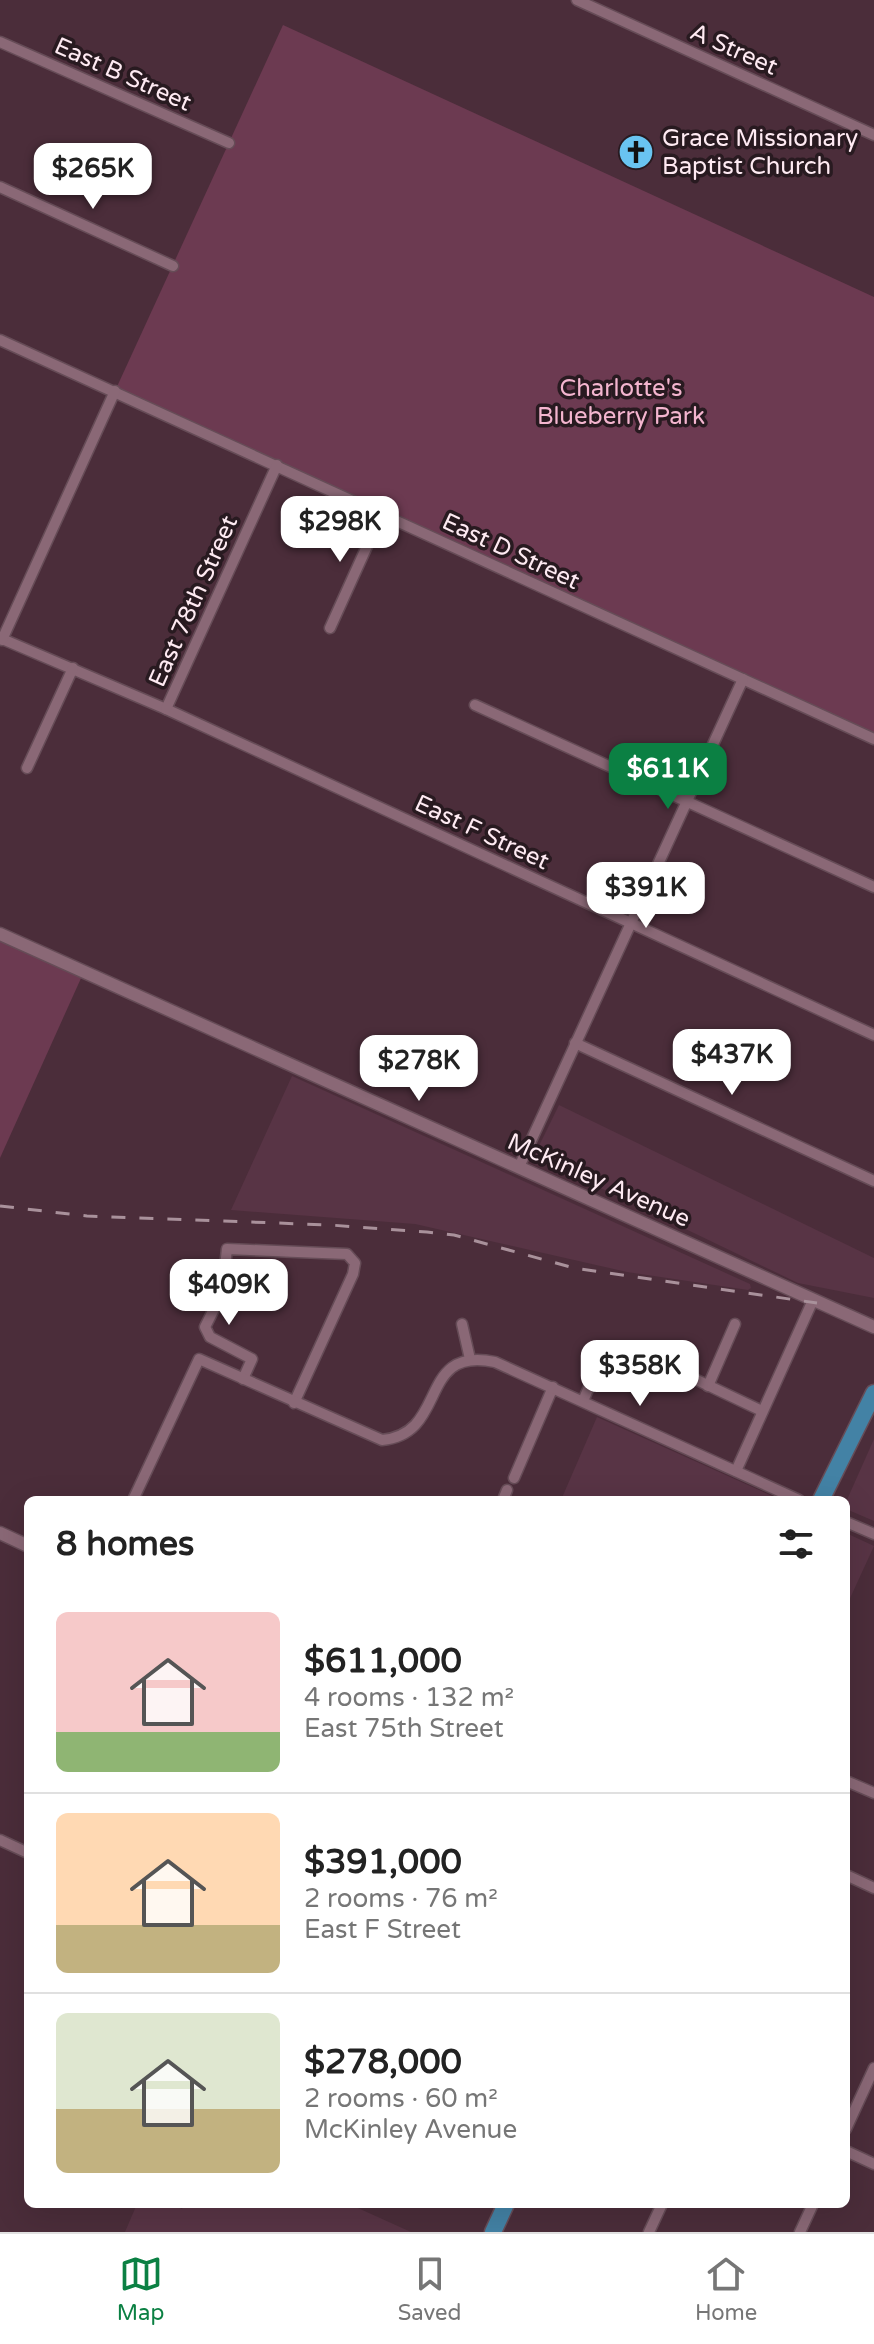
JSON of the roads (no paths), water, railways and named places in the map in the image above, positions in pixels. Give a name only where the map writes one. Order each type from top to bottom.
[{"type":"main road","points":[[823,1496],[874,1393]]},
{"type":"main road","points":[[493,2232],[504,2208]]},
{"type":"street","name":"A Street","points":[[577,0],[874,135]]},
{"type":"street","name":"East B Street","points":[[0,42],[229,143]]},
{"type":"street","points":[[0,187],[173,266]]},
{"type":"street","name":"East D Street","points":[[0,340],[874,739]]},
{"type":"street","points":[[1,639],[115,391]]},
{"type":"street","name":"East 78th Street","points":[[166,709],[277,465]]},
{"type":"street","points":[[330,628],[382,513]]},
{"type":"street","name":"East F Street","points":[[1,639],[166,709],[874,1035]]},
{"type":"street","points":[[27,768],[73,668]]},
{"type":"street","points":[[519,1167],[743,679]]},
{"type":"street","points":[[475,705],[874,887]]},
{"type":"street","name":"McKinley Avenue","points":[[0,934],[874,1327]]},
{"type":"street","points":[[575,1043],[874,1181]]},
{"type":"street","points":[[243,1379],[252,1359],[210,1337],[205,1327],[222,1293],[227,1249],[347,1254],[353,1259],[355,1268],[294,1403]]},
{"type":"street","points":[[736,1471],[813,1300]]},
{"type":"street","points":[[462,1324],[470,1359]]},
{"type":"street","points":[[708,1386],[735,1324]]},
{"type":"street","points":[[137,1496],[199,1359],[382,1440],[409,1433],[421,1420],[444,1374],[460,1362],[470,1359],[495,1362],[790,1496]]},
{"type":"street","points":[[583,1401],[601,1359]]},
{"type":"street","points":[[680,1372],[762,1411]]},
{"type":"street","points":[[514,1478],[553,1387]]},
{"type":"street","points":[[850,1524],[874,1534]]},
{"type":"street","points":[[0,1533],[24,1544]]},
{"type":"street","points":[[850,1783],[874,1793]]},
{"type":"street","points":[[0,1840],[24,1851]]},
{"type":"street","points":[[850,1877],[874,1888]]},
{"type":"street","points":[[850,2120],[874,2068]]},
{"type":"street","points":[[850,2153],[874,2164]]},
{"type":"street","points":[[649,2232],[660,2208]]},
{"type":"street","points":[[800,2232],[811,2208]]},
{"type":"railway","points":[[0,1206],[87,1216],[330,1225],[454,1235],[574,1268],[817,1303]]},
{"type":"place","name":"Grace Missionary Baptist Church","points":[[636,152]]},
{"type":"park label","name":"Charlotte's Blueberry Park","points":[[621,402]]}]
